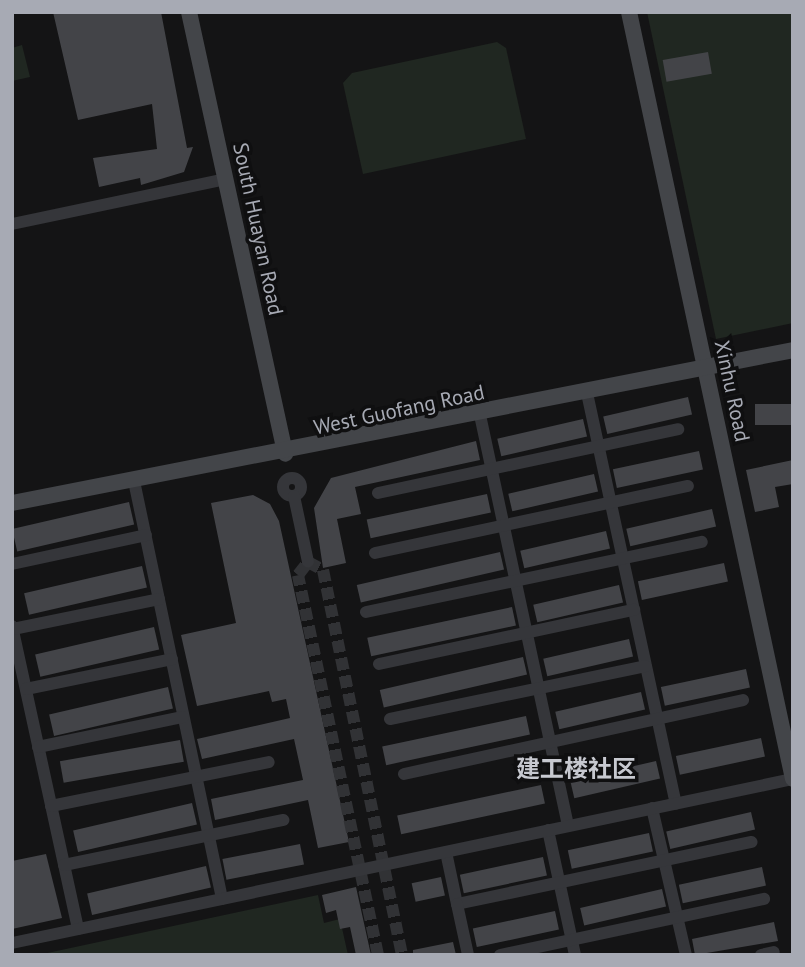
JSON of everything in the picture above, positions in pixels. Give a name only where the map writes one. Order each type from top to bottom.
[{"type":"street","name":"South Huayan Road","points":[[189,12],[287,467]]},
{"type":"street","name":"Xinhu Road","points":[[629,12],[793,779]]},
{"type":"street","points":[[12,224],[225,179]]},
{"type":"street","name":"West Guofang Road","points":[[12,503],[134,481],[287,467],[480,415],[793,350]]},
{"type":"street","points":[[587,393],[676,803]]},
{"type":"street","points":[[480,415],[568,826]]},
{"type":"street","points":[[378,493],[678,429]]},
{"type":"street","points":[[287,467],[283,489],[294,496],[308,562]]},
{"type":"street","points":[[134,481],[222,899]]},
{"type":"street","points":[[374,553],[688,486]]},
{"type":"street","points":[[12,564],[146,536]]},
{"type":"street","points":[[366,612],[702,542]]},
{"type":"street","points":[[78,929],[13,628],[159,599]]},
{"type":"street","points":[[379,664],[634,610]]},
{"type":"street","points":[[26,689],[172,659]]},
{"type":"street","points":[[390,719],[646,666]]},
{"type":"street","points":[[404,774],[743,700]]},
{"type":"street","points":[[38,747],[183,717]]},
{"type":"street","points":[[51,806],[269,762]]},
{"type":"street","points":[[12,943],[793,779]]},
{"type":"street","points":[[652,808],[686,955]]},
{"type":"street","points":[[64,865],[283,820]]},
{"type":"street","points":[[548,830],[575,955]]},
{"type":"street","points":[[457,904],[752,842]]},
{"type":"street","points":[[446,852],[468,955]]},
{"type":"street","points":[[500,955],[764,899]]},
{"type":"street","points":[[761,955],[774,952]]},
{"type":"shaded area","points":[[647,12],[793,12],[793,323],[716,339]]},
{"type":"shaded area","points":[[497,42],[506,48],[526,139],[363,174],[343,83],[352,73]]},
{"type":"shaded area","points":[[22,45],[30,77],[12,81],[12,48]]},
{"type":"shaded area","points":[[318,895],[324,923],[340,919],[348,955],[38,955]]},
{"type":"building","points":[[53,12],[161,12],[187,148],[193,147],[184,172],[141,185],[140,178],[99,187],[93,158],[157,149],[152,104],[78,120]]},
{"type":"building","points":[[708,52],[712,74],[667,82],[663,60]]},
{"type":"building","points":[[688,397],[692,415],[607,434],[603,417]]},
{"type":"building","points":[[755,404],[793,404],[793,425],[755,425]]},
{"type":"building","points":[[583,419],[587,437],[501,456],[497,439]]},
{"type":"building","points":[[476,441],[480,460],[355,487],[361,514],[337,519],[346,563],[323,568],[314,508],[331,478]]},
{"type":"building","points":[[699,451],[703,470],[617,488],[613,469]]},
{"type":"building","points":[[793,460],[793,484],[775,487],[779,507],[755,512],[746,470]]},
{"type":"building","points":[[594,474],[598,492],[512,511],[508,494]]},
{"type":"building","points":[[487,494],[491,513],[371,538],[367,520]]},
{"type":"building","points":[[253,495],[270,504],[279,521],[349,842],[318,848],[308,800],[215,820],[211,799],[303,780],[294,739],[202,759],[197,739],[290,718],[286,699],[272,702],[269,691],[197,706],[181,635],[236,623],[211,503]]},
{"type":"building","points":[[129,502],[134,524],[17,551],[12,529]]},
{"type":"building","points":[[712,509],[716,527],[630,546],[626,529]]},
{"type":"building","points":[[606,531],[610,549],[524,568],[520,551]]},
{"type":"building","points":[[500,552],[504,570],[361,603],[357,585]]},
{"type":"building","points":[[724,563],[728,582],[642,600],[638,581]]},
{"type":"building","points":[[142,566],[147,587],[29,615],[24,593]]},
{"type":"building","points":[[619,585],[623,603],[537,622],[533,605]]},
{"type":"building","points":[[512,607],[516,626],[371,656],[367,638]]},
{"type":"building","points":[[154,627],[159,649],[40,677],[35,654]]},
{"type":"building","points":[[629,639],[633,657],[547,676],[543,659]]},
{"type":"building","points":[[523,657],[527,675],[384,708],[380,690]]},
{"type":"building","points":[[746,669],[750,688],[665,706],[661,687]]},
{"type":"building","points":[[168,687],[173,708],[54,736],[49,714]]},
{"type":"building","points":[[641,692],[645,710],[559,729],[555,712]]},
{"type":"building","points":[[526,716],[530,735],[386,765],[382,747]]},
{"type":"building","points":[[761,738],[765,757],[680,775],[676,756]]},
{"type":"building","points":[[180,740],[184,762],[64,783],[60,761]]},
{"type":"building","points":[[656,761],[660,779],[574,798],[570,781]]},
{"type":"building","points":[[541,785],[545,804],[401,834],[397,816]]},
{"type":"building","points":[[192,803],[197,824],[78,852],[73,830]]},
{"type":"building","points":[[751,812],[755,830],[670,849],[666,832]]},
{"type":"building","points":[[649,833],[653,852],[572,869],[568,850]]},
{"type":"building","points":[[300,844],[304,865],[226,880],[222,859]]},
{"type":"building","points":[[46,854],[62,918],[12,929],[12,861]]},
{"type":"building","points":[[543,857],[547,876],[464,893],[460,875]]},
{"type":"building","points":[[206,866],[211,887],[92,915],[87,893]]},
{"type":"building","points":[[762,867],[766,886],[683,903],[679,885]]},
{"type":"building","points":[[441,877],[445,896],[416,902],[412,883]]},
{"type":"building","points":[[356,887],[371,955],[356,955],[350,927],[340,929],[336,910],[326,913],[322,895]]},
{"type":"building","points":[[662,889],[666,907],[584,925],[580,908]]},
{"type":"building","points":[[555,911],[559,930],[477,947],[473,928]]},
{"type":"building","points":[[774,922],[778,941],[695,955],[692,939]]},
{"type":"building","points":[[453,942],[456,955],[413,955],[413,950]]},
{"type":"tunnel","points":[[378,955],[298,575],[308,562],[323,570],[402,955]]},
{"type":"district","name":"建工楼社区","points":[[576,769]]}]
